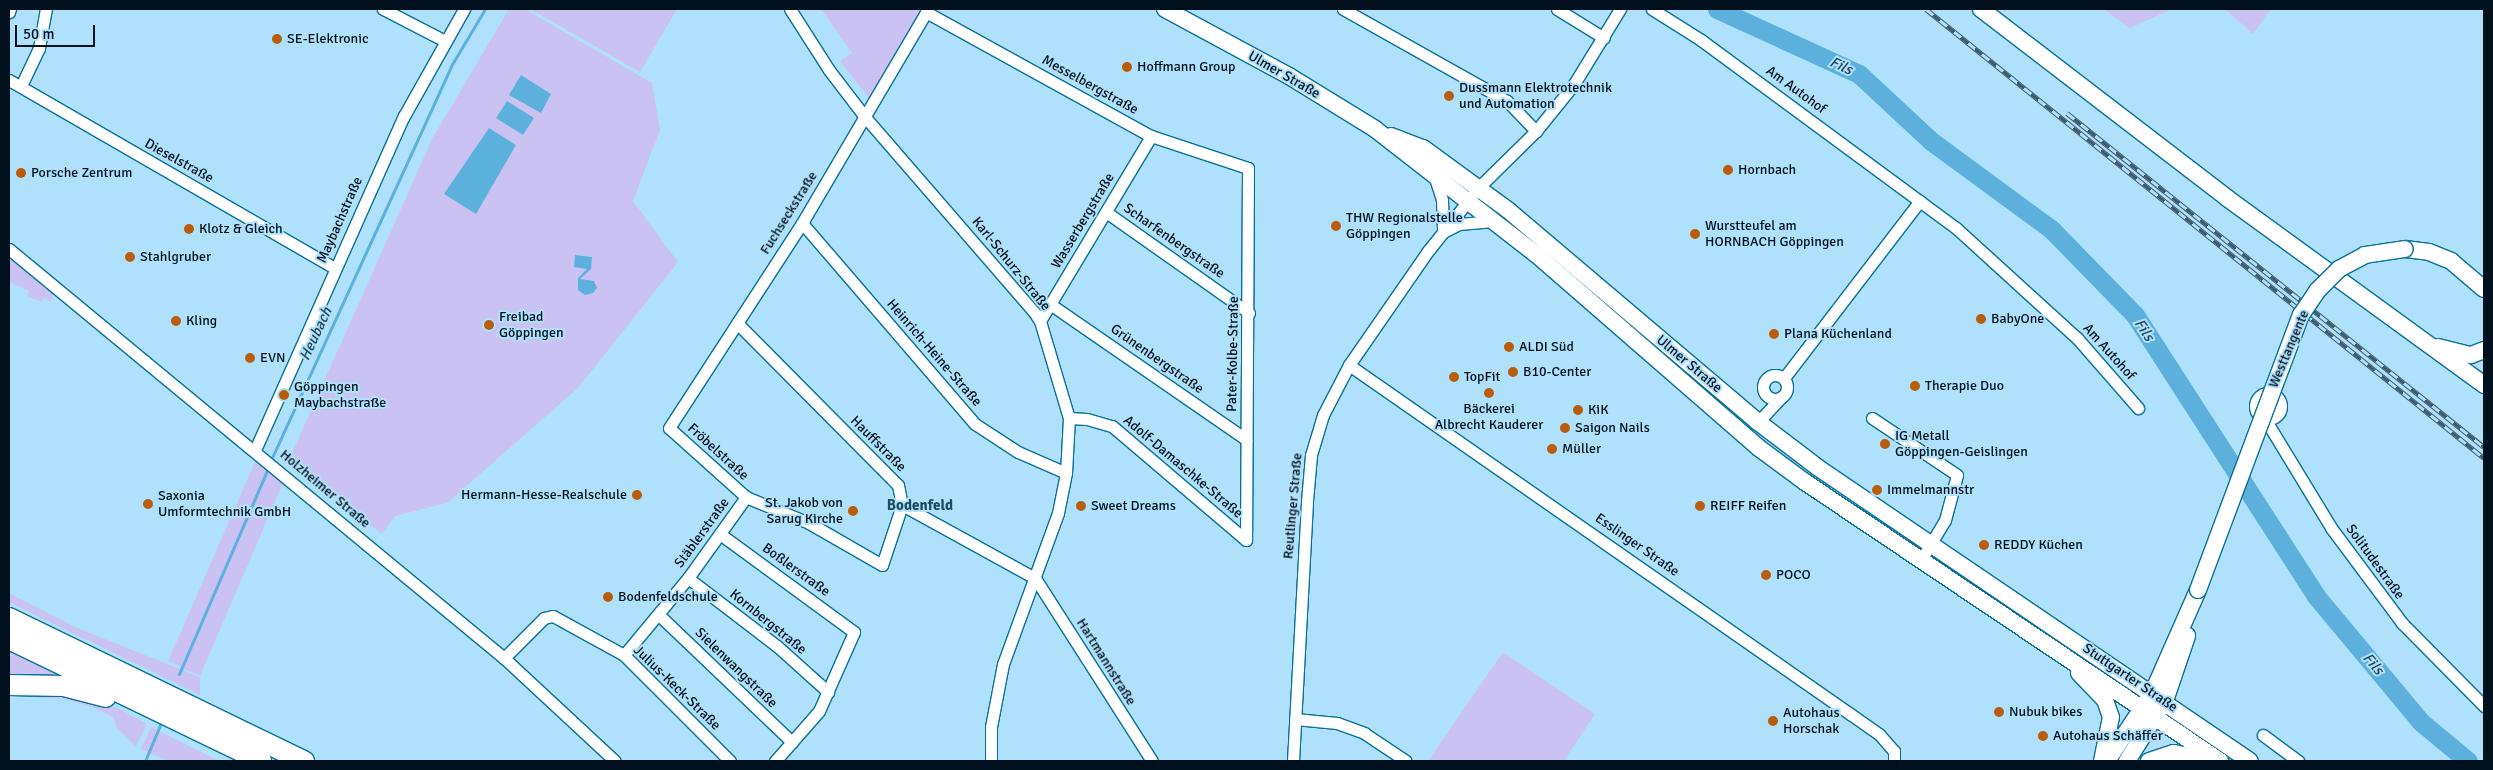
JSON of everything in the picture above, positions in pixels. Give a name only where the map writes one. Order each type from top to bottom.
[{"type":"highway","points":[[9,618],[304,761]]},
{"type":"highway","points":[[9,639],[261,761]]},
{"type":"highway","points":[[9,685],[55,685],[108,698],[130,698]]},
{"type":"main road","name":"Ulmer Straße","points":[[1165,9],[1289,76],[1376,129],[1468,200],[1759,448],[1996,611]]},
{"type":"main road","points":[[1981,9],[2219,193],[2418,339],[2482,378]]},
{"type":"main road","name":"Ulmer Straße","points":[[1376,129],[1423,148],[1479,187],[1758,422],[1817,467],[2007,597]]},
{"type":"main road","name":"Westtangente","points":[[2127,761],[2149,712],[2159,696],[2301,315],[2317,291],[2339,269],[2365,255],[2405,249],[2428,252],[2451,261],[2484,289]]},
{"type":"main road","points":[[2418,339],[2452,353],[2471,355],[2484,350]]},
{"type":"main road","name":"Stuttgarter Straße","points":[[2007,597],[2159,696],[2250,761]]},
{"type":"main road","name":"Stuttgarter Straße","points":[[1996,611],[2220,761]]},
{"type":"main road","points":[[2062,655],[2105,700],[2111,717],[2102,761]]},
{"type":"main road","name":"Westtangente","points":[[2106,761],[2149,712]]},
{"type":"main road","points":[[2149,761],[2174,753],[2213,761]]},
{"type":"street","points":[[21,86],[39,48],[46,9]]},
{"type":"street","points":[[383,9],[445,41]]},
{"type":"street","name":"Maybachstraße","points":[[258,453],[335,268],[404,116],[464,9]]},
{"type":"street","name":"Karl-Schurz-Straße","points":[[790,9],[829,70],[865,117],[1040,321],[1069,418],[1066,473],[1058,513],[999,681],[990,727],[991,761]]},
{"type":"street","points":[[1343,9],[1507,101],[1536,131]]},
{"type":"street","points":[[1557,9],[1604,38]]},
{"type":"street","points":[[1468,200],[1536,131],[1574,84],[1604,38],[1620,9]]},
{"type":"street","name":"Am Autohof","points":[[1652,9],[1709,46],[1956,228],[2063,324],[2138,408]]},
{"type":"street","name":"Fuchseckstraße","points":[[669,428],[802,222],[927,10]]},
{"type":"street","name":"Messelbergstraße","points":[[927,10],[1151,136],[1248,168]]},
{"type":"street","name":"Dieselstraße","points":[[9,80],[335,268]]},
{"type":"street","name":"Wasserbergstraße","points":[[1040,321],[1151,136]]},
{"type":"street","name":"Pater-Kolbe-Straße","points":[[1246,540],[1249,313],[1248,168]]},
{"type":"street","points":[[1434,175],[1442,200],[1443,232],[1459,224],[1494,222]]},
{"type":"street","name":"Reutlinger Straße","points":[[1293,761],[1311,455],[1323,415],[1349,365],[1443,232],[1468,200]]},
{"type":"street","points":[[1784,378],[1920,201]]},
{"type":"street","name":"Scharfenbergstraße","points":[[1106,212],[1249,313]]},
{"type":"street","name":"Heinrich-Heine-Straße","points":[[802,222],[975,424],[1018,452],[1066,473]]},
{"type":"street","name":"Holzheimer Straße","points":[[9,249],[279,470],[504,658],[615,761]]},
{"type":"street","name":"Grünenbergstraße","points":[[1050,304],[1247,440]]},
{"type":"street","name":"Hauffstraße","points":[[737,323],[898,485],[902,505]]},
{"type":"street","name":"Esslinger Straße","points":[[1349,365],[1879,734],[1894,751],[1894,761]]},
{"type":"street","points":[[1782,396],[1768,396],[1763,386],[1768,377],[1773,375],[1784,378]]},
{"type":"street","points":[[1758,422],[1787,388],[1784,378]]},
{"type":"street","name":"Adolf-Damaschke-Straße","points":[[1069,418],[1087,419],[1112,426],[1246,540]]},
{"type":"street","points":[[1872,418],[1957,475],[1945,520],[1921,560]]},
{"type":"street","name":"Solitudestraße","points":[[2265,419],[2332,529],[2402,623],[2484,706]]},
{"type":"street","name":"Fröbelstraße","points":[[669,428],[746,497],[809,523],[882,565],[902,505]]},
{"type":"street","name":"Stäblerstraße","points":[[624,655],[688,578],[746,497]]},
{"type":"street","points":[[902,505],[1035,578]]},
{"type":"street","name":"Boßlerstraße","points":[[720,534],[854,632],[834,670],[828,692]]},
{"type":"street","name":"Kornbergstraße","points":[[688,578],[777,646],[828,692]]},
{"type":"street","name":"Hartmannstraße","points":[[1035,578],[1152,761]]},
{"type":"street","name":"Sielenwangstraße","points":[[659,615],[792,742]]},
{"type":"street","name":"Julius-Keck-Straße","points":[[504,658],[544,618],[553,616],[624,655],[730,761]]},
{"type":"street","points":[[775,761],[819,711],[828,692]]},
{"type":"street","points":[[1295,719],[1337,723],[1364,733],[1406,761]]},
{"type":"street","points":[[2263,735],[2298,761]]},
{"type":"shaded area","name":"Freibad Göppingen","points":[[509,9],[525,9],[652,83],[660,130],[633,201],[678,262],[579,387],[447,503],[395,516],[382,534],[288,462],[432,139]]},
{"type":"shaded area","points":[[530,9],[677,9],[640,72]]},
{"type":"shaded area","points":[[821,9],[927,9],[872,102],[840,61],[852,53]]},
{"type":"shaded area","points":[[2103,9],[2172,9],[2130,28]]},
{"type":"shaded area","points":[[2225,9],[2271,9],[2253,34]]},
{"type":"shaded area","points":[[9,258],[53,294],[51,302],[44,298],[42,302],[27,296],[29,291],[9,282]]},
{"type":"shaded area","points":[[255,462],[283,483],[200,676],[168,661]]},
{"type":"shaded area","points":[[9,593],[77,628],[200,677],[200,695],[9,602]]},
{"type":"shaded area","points":[[9,650],[69,678],[9,680]]},
{"type":"shaded area","points":[[1503,652],[1595,714],[1564,761],[1428,761]]},
{"type":"shaded area","points":[[9,690],[85,697],[122,710],[147,724],[136,747],[117,728],[113,717],[93,707],[65,699],[9,696]]},
{"type":"shaded area","points":[[151,727],[219,761],[168,761],[141,749]]},
{"type":"water","points":[[521,75],[551,94],[541,113],[509,95]]},
{"type":"water","points":[[507,101],[534,118],[523,135],[496,118]]},
{"type":"water","points":[[489,128],[516,145],[476,214],[444,194]]},
{"type":"water","points":[[575,255],[592,257],[591,269],[580,279],[594,281],[597,288],[593,293],[585,295],[578,290],[578,278],[587,269],[574,267]]},
{"type":"waterway","name":"Heubach","points":[[270,462],[451,66],[485,9]]},
{"type":"waterway","name":"Fils","points":[[1717,9],[1859,74],[1931,141],[2051,229],[2135,315],[2316,596],[2421,722],[2468,761]]},
{"type":"waterway","name":"Heubach","points":[[179,674],[268,468]]},
{"type":"waterway","name":"Heubach","points":[[145,761],[161,723]]},
{"type":"railway","points":[[1926,9],[2484,458]]},
{"type":"railway","points":[[2067,113],[2484,447]]},
{"type":"place","name":"SE-Elektronic","points":[[277,39]]},
{"type":"place","name":"Hoffmann Group","points":[[1127,67]]},
{"type":"place","name":"Dussmann Elektrotechnik und Automation","points":[[1449,96]]},
{"type":"place","name":"Hornbach","points":[[1728,170]]},
{"type":"place","name":"Porsche Zentrum","points":[[21,173]]},
{"type":"place","name":"THW Regionalstelle Göppingen","points":[[1336,226]]},
{"type":"place","name":"Klotz & Gleich","points":[[189,229]]},
{"type":"place","name":"Wurstteufel am HORNBACH Göppingen","points":[[1695,234]]},
{"type":"place","name":"Stahlgruber","points":[[130,257]]},
{"type":"place","name":"BabyOne","points":[[1981,319]]},
{"type":"place","name":"Kling","points":[[176,321]]},
{"type":"place","name":"Freibad Göppingen","points":[[489,325]]},
{"type":"place","name":"Plana Küchenland","points":[[1774,334]]},
{"type":"place","name":"ALDI Süd","points":[[1509,347]]},
{"type":"place","name":"EVN","points":[[250,358]]},
{"type":"place","name":"B10-Center","points":[[1513,372]]},
{"type":"place","name":"TopFit","points":[[1454,377]]},
{"type":"place","name":"Therapie Duo","points":[[1915,386]]},
{"type":"place","name":"Bäckerei Albrecht Kauderer","points":[[1489,393]]},
{"type":"place","name":"Göppingen Maybachstraße","points":[[284,395]]},
{"type":"place","name":"KiK","points":[[1578,410]]},
{"type":"place","name":"Saigon Nails","points":[[1565,428]]},
{"type":"place","name":"IG Metall Göppingen-Geislingen","points":[[1885,444]]},
{"type":"place","name":"Müller","points":[[1552,449]]},
{"type":"place","name":"Immelmannstr","points":[[1877,490]]},
{"type":"place","name":"Hermann-Hesse-Realschule","points":[[637,495]]},
{"type":"place","name":"Saxonia Umformtechnik GmbH","points":[[148,504]]},
{"type":"place","name":"Sweet Dreams","points":[[1081,506]]},
{"type":"place","name":"REIFF Reifen","points":[[1700,506]]},
{"type":"place","name":"St. Jakob von Sarug Kirche","points":[[853,511]]},
{"type":"place","name":"REDDY Küchen","points":[[1984,545]]},
{"type":"place","name":"POCO","points":[[1766,575]]},
{"type":"place","name":"Bodenfeldschule","points":[[608,597]]},
{"type":"place","name":"Nubuk bikes","points":[[1999,712]]},
{"type":"place","name":"Autohaus Horschak","points":[[1773,721]]},
{"type":"place","name":"Autohaus Schäffer","points":[[2043,736]]},
{"type":"district","name":"Bodenfeld","points":[[920,506]]}]
